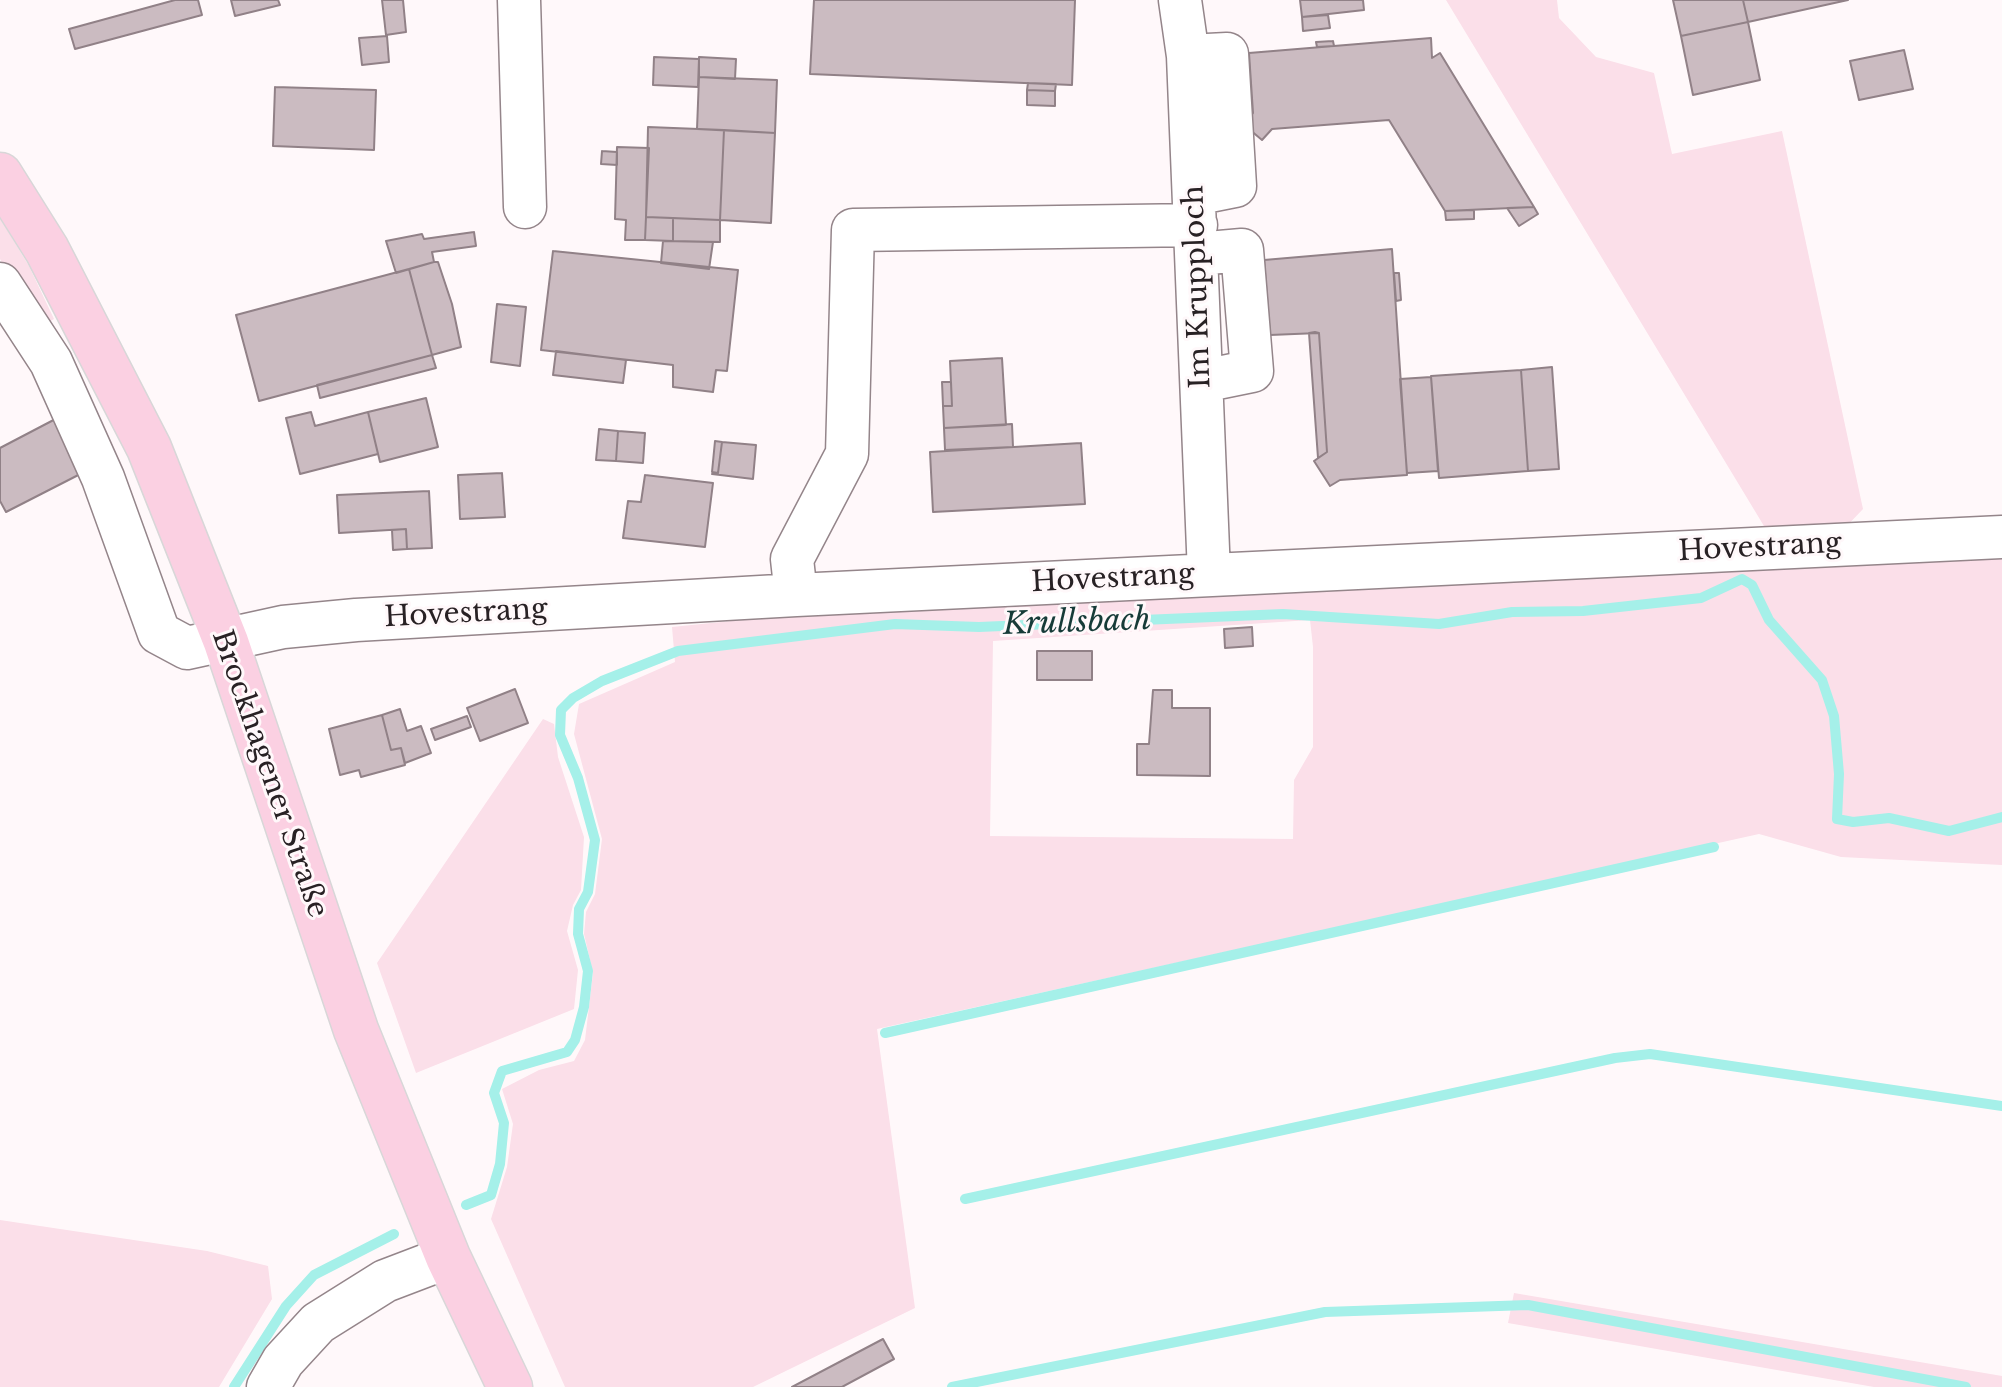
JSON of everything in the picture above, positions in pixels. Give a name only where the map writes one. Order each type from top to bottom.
[{"type":"main road","name":"Brockhagener Straße","points":[[0,175],[47,250],[143,435],[226,642],[356,1030],[448,1257],[510,1387]]},
{"type":"street","points":[[519,0],[525,207]]},
{"type":"street","name":"Im Krupploch","points":[[1180,0],[1188,56],[1209,574]]},
{"type":"street","points":[[796,595],[792,559],[847,454],[853,230],[1196,224]]},
{"type":"street","name":"Hovestrang","points":[[0,284],[57,376],[103,478],[159,633],[187,648],[226,642],[283,627],[356,620],[1209,574],[2002,537]]},
{"type":"street","points":[[268,1387],[283,1361],[318,1323],[385,1281],[448,1257]]},
{"type":"shaded area","points":[[1446,0],[1557,0],[1559,18],[1596,57],[1654,73],[1672,154],[1782,131],[1863,509],[1843,530],[1767,531]]},
{"type":"shaded area","points":[[0,218],[29,266],[54,319],[38,328],[0,259]]},
{"type":"shaded area","points":[[2002,555],[2002,865],[1841,857],[1759,834],[877,1029],[915,1308],[753,1387],[565,1387],[491,1219],[507,1167],[513,1124],[502,1089],[539,1070],[574,1061],[585,1040],[593,973],[584,934],[586,912],[595,894],[602,839],[574,734],[579,704],[675,662],[672,627],[820,612]],"holes":[[[1310,620],[1313,747],[1294,780],[1293,839],[990,836],[993,641]]]},
{"type":"shaded area","points":[[543,719],[554,724],[558,757],[584,837],[581,890],[573,905],[567,931],[578,970],[574,1009],[416,1073],[377,963]]},
{"type":"shaded area","points":[[0,1220],[207,1251],[268,1266],[272,1299],[219,1387],[0,1387]]},
{"type":"shaded area","points":[[1514,1293],[2002,1376],[2002,1387],[1874,1387],[1508,1323]]},
{"type":"building","points":[[175,0],[198,0],[202,15],[75,49],[69,29]]},
{"type":"building","points":[[231,0],[278,0],[280,5],[235,16]]},
{"type":"building","points":[[382,0],[403,0],[406,32],[386,35]]},
{"type":"building","points":[[814,0],[1075,0],[1072,85],[810,74]]},
{"type":"building","points":[[1300,0],[1363,0],[1364,10],[1302,17]]},
{"type":"building","points":[[1673,0],[1743,0],[1748,22],[1681,36]]},
{"type":"building","points":[[1743,0],[1848,0],[1748,22]]},
{"type":"building","points":[[1328,15],[1330,28],[1303,31],[1302,17]]},
{"type":"building","points":[[1748,22],[1760,80],[1693,95],[1681,36]]},
{"type":"building","points":[[387,36],[389,62],[362,65],[359,38]]},
{"type":"building","points":[[1431,38],[1432,58],[1440,53],[1534,207],[1445,211],[1389,120],[1272,129],[1262,140],[1243,124],[1253,113],[1249,53]]},
{"type":"building","points":[[1333,41],[1334,46],[1317,47],[1316,42]]},
{"type":"building","points":[[1904,50],[1913,89],[1859,100],[1850,61]]},
{"type":"building","points":[[654,57],[699,59],[698,87],[653,85]]},
{"type":"building","points":[[699,57],[736,59],[735,79],[699,77]]},
{"type":"building","points":[[699,77],[777,80],[775,133],[697,129]]},
{"type":"building","points":[[1028,83],[1056,84],[1055,91],[1027,90]]},
{"type":"building","points":[[275,87],[376,90],[374,150],[273,146]]},
{"type":"building","points":[[1027,90],[1055,91],[1055,106],[1027,105]]},
{"type":"building","points":[[648,127],[724,130],[720,220],[646,217]]},
{"type":"building","points":[[724,130],[775,133],[771,223],[720,220]]},
{"type":"building","points":[[617,147],[649,148],[645,240],[625,240],[626,220],[615,219]]},
{"type":"building","points":[[602,151],[617,152],[617,165],[601,164]]},
{"type":"building","points":[[1534,207],[1538,214],[1519,226],[1507,208]]},
{"type":"building","points":[[1474,210],[1474,219],[1446,220],[1445,211]]},
{"type":"building","points":[[646,217],[673,218],[673,241],[645,240]]},
{"type":"building","points":[[673,218],[720,220],[720,242],[673,241]]},
{"type":"building","points":[[474,232],[476,246],[432,252],[434,262],[396,273],[386,241],[422,234],[424,239]]},
{"type":"building","points":[[663,241],[713,242],[709,269],[661,263]]},
{"type":"building","points":[[1392,249],[1407,475],[1340,480],[1330,486],[1314,461],[1327,452],[1319,333],[1270,335],[1264,260]]},
{"type":"building","points":[[553,251],[738,270],[727,371],[716,370],[713,392],[673,387],[673,365],[541,350]]},
{"type":"building","points":[[438,262],[452,304],[461,347],[432,355],[409,269]]},
{"type":"building","points":[[409,269],[432,355],[259,401],[236,315]]},
{"type":"building","points":[[1394,273],[1399,273],[1401,300],[1396,301]]},
{"type":"building","points":[[497,304],[526,307],[520,366],[491,362]]},
{"type":"building","points":[[1309,333],[1319,333],[1327,452],[1318,458]]},
{"type":"building","points":[[556,351],[626,360],[623,383],[553,375]]},
{"type":"building","points":[[432,355],[436,368],[320,398],[317,385]]},
{"type":"building","points":[[1002,358],[1006,425],[944,428],[943,406],[952,406],[950,361]]},
{"type":"building","points":[[1552,367],[1559,469],[1528,471],[1521,370]]},
{"type":"building","points":[[1521,370],[1528,471],[1439,478],[1431,376]]},
{"type":"building","points":[[1431,377],[1438,471],[1407,473],[1400,379]]},
{"type":"building","points":[[942,382],[951,382],[952,406],[943,406]]},
{"type":"building","points":[[426,398],[438,447],[380,462],[368,412]]},
{"type":"building","points":[[311,412],[315,426],[368,412],[378,454],[300,474],[286,418]]},
{"type":"building","points":[[65,414],[92,468],[6,512],[0,501],[0,448]]},
{"type":"building","points":[[1012,424],[1013,447],[945,450],[944,428]]},
{"type":"building","points":[[599,429],[618,431],[616,461],[596,460]]},
{"type":"building","points":[[618,431],[645,433],[643,463],[616,461]]},
{"type":"building","points":[[715,441],[722,442],[718,473],[712,472]]},
{"type":"building","points":[[722,442],[756,445],[753,479],[712,474],[718,473]]},
{"type":"building","points":[[1081,443],[1085,504],[933,512],[930,452]]},
{"type":"building","points":[[502,473],[505,517],[460,519],[458,475]]},
{"type":"building","points":[[645,475],[713,483],[705,547],[623,538],[628,501],[641,502]]},
{"type":"building","points":[[429,491],[432,548],[407,549],[406,529],[339,533],[337,495]]},
{"type":"building","points":[[406,529],[407,549],[393,550],[392,530]]},
{"type":"building","points":[[1252,627],[1253,646],[1225,648],[1224,629]]},
{"type":"building","points":[[1037,651],[1092,651],[1092,680],[1037,680]]},
{"type":"building","points":[[515,689],[528,723],[480,741],[467,708]]},
{"type":"building","points":[[1153,690],[1172,690],[1172,708],[1210,708],[1210,776],[1137,775],[1137,744],[1149,744]]},
{"type":"building","points":[[400,709],[407,731],[421,726],[431,753],[405,763],[401,748],[391,750],[382,715]]},
{"type":"building","points":[[382,715],[391,750],[401,748],[405,765],[361,777],[359,770],[340,775],[329,729]]},
{"type":"building","points":[[467,716],[471,727],[435,740],[431,729]]},
{"type":"building","points":[[883,1339],[894,1359],[842,1387],[792,1387]]},
{"type":"waterway","name":"Krullsbach","points":[[466,1205],[491,1195],[500,1164],[504,1123],[494,1093],[502,1071],[567,1052],[575,1040],[584,1007],[588,971],[578,934],[579,909],[588,892],[595,840],[578,778],[560,735],[561,710],[573,698],[602,681],[678,651],[895,624],[979,627],[1283,614],[1439,624],[1512,612],[1583,611],[1701,598],[1742,579],[1752,585],[1769,620],[1822,680],[1834,716],[1839,774],[1837,819],[1853,822],[1889,818],[1949,831],[2002,817]]},
{"type":"waterway","points":[[885,1033],[1714,847]]},
{"type":"waterway","points":[[965,1199],[1615,1058],[1650,1054],[2002,1106]]},
{"type":"waterway","name":"Krullsbach","points":[[234,1387],[286,1306],[314,1275],[394,1234]]},
{"type":"waterway","points":[[952,1387],[1325,1312],[1528,1305],[1966,1387]]}]
